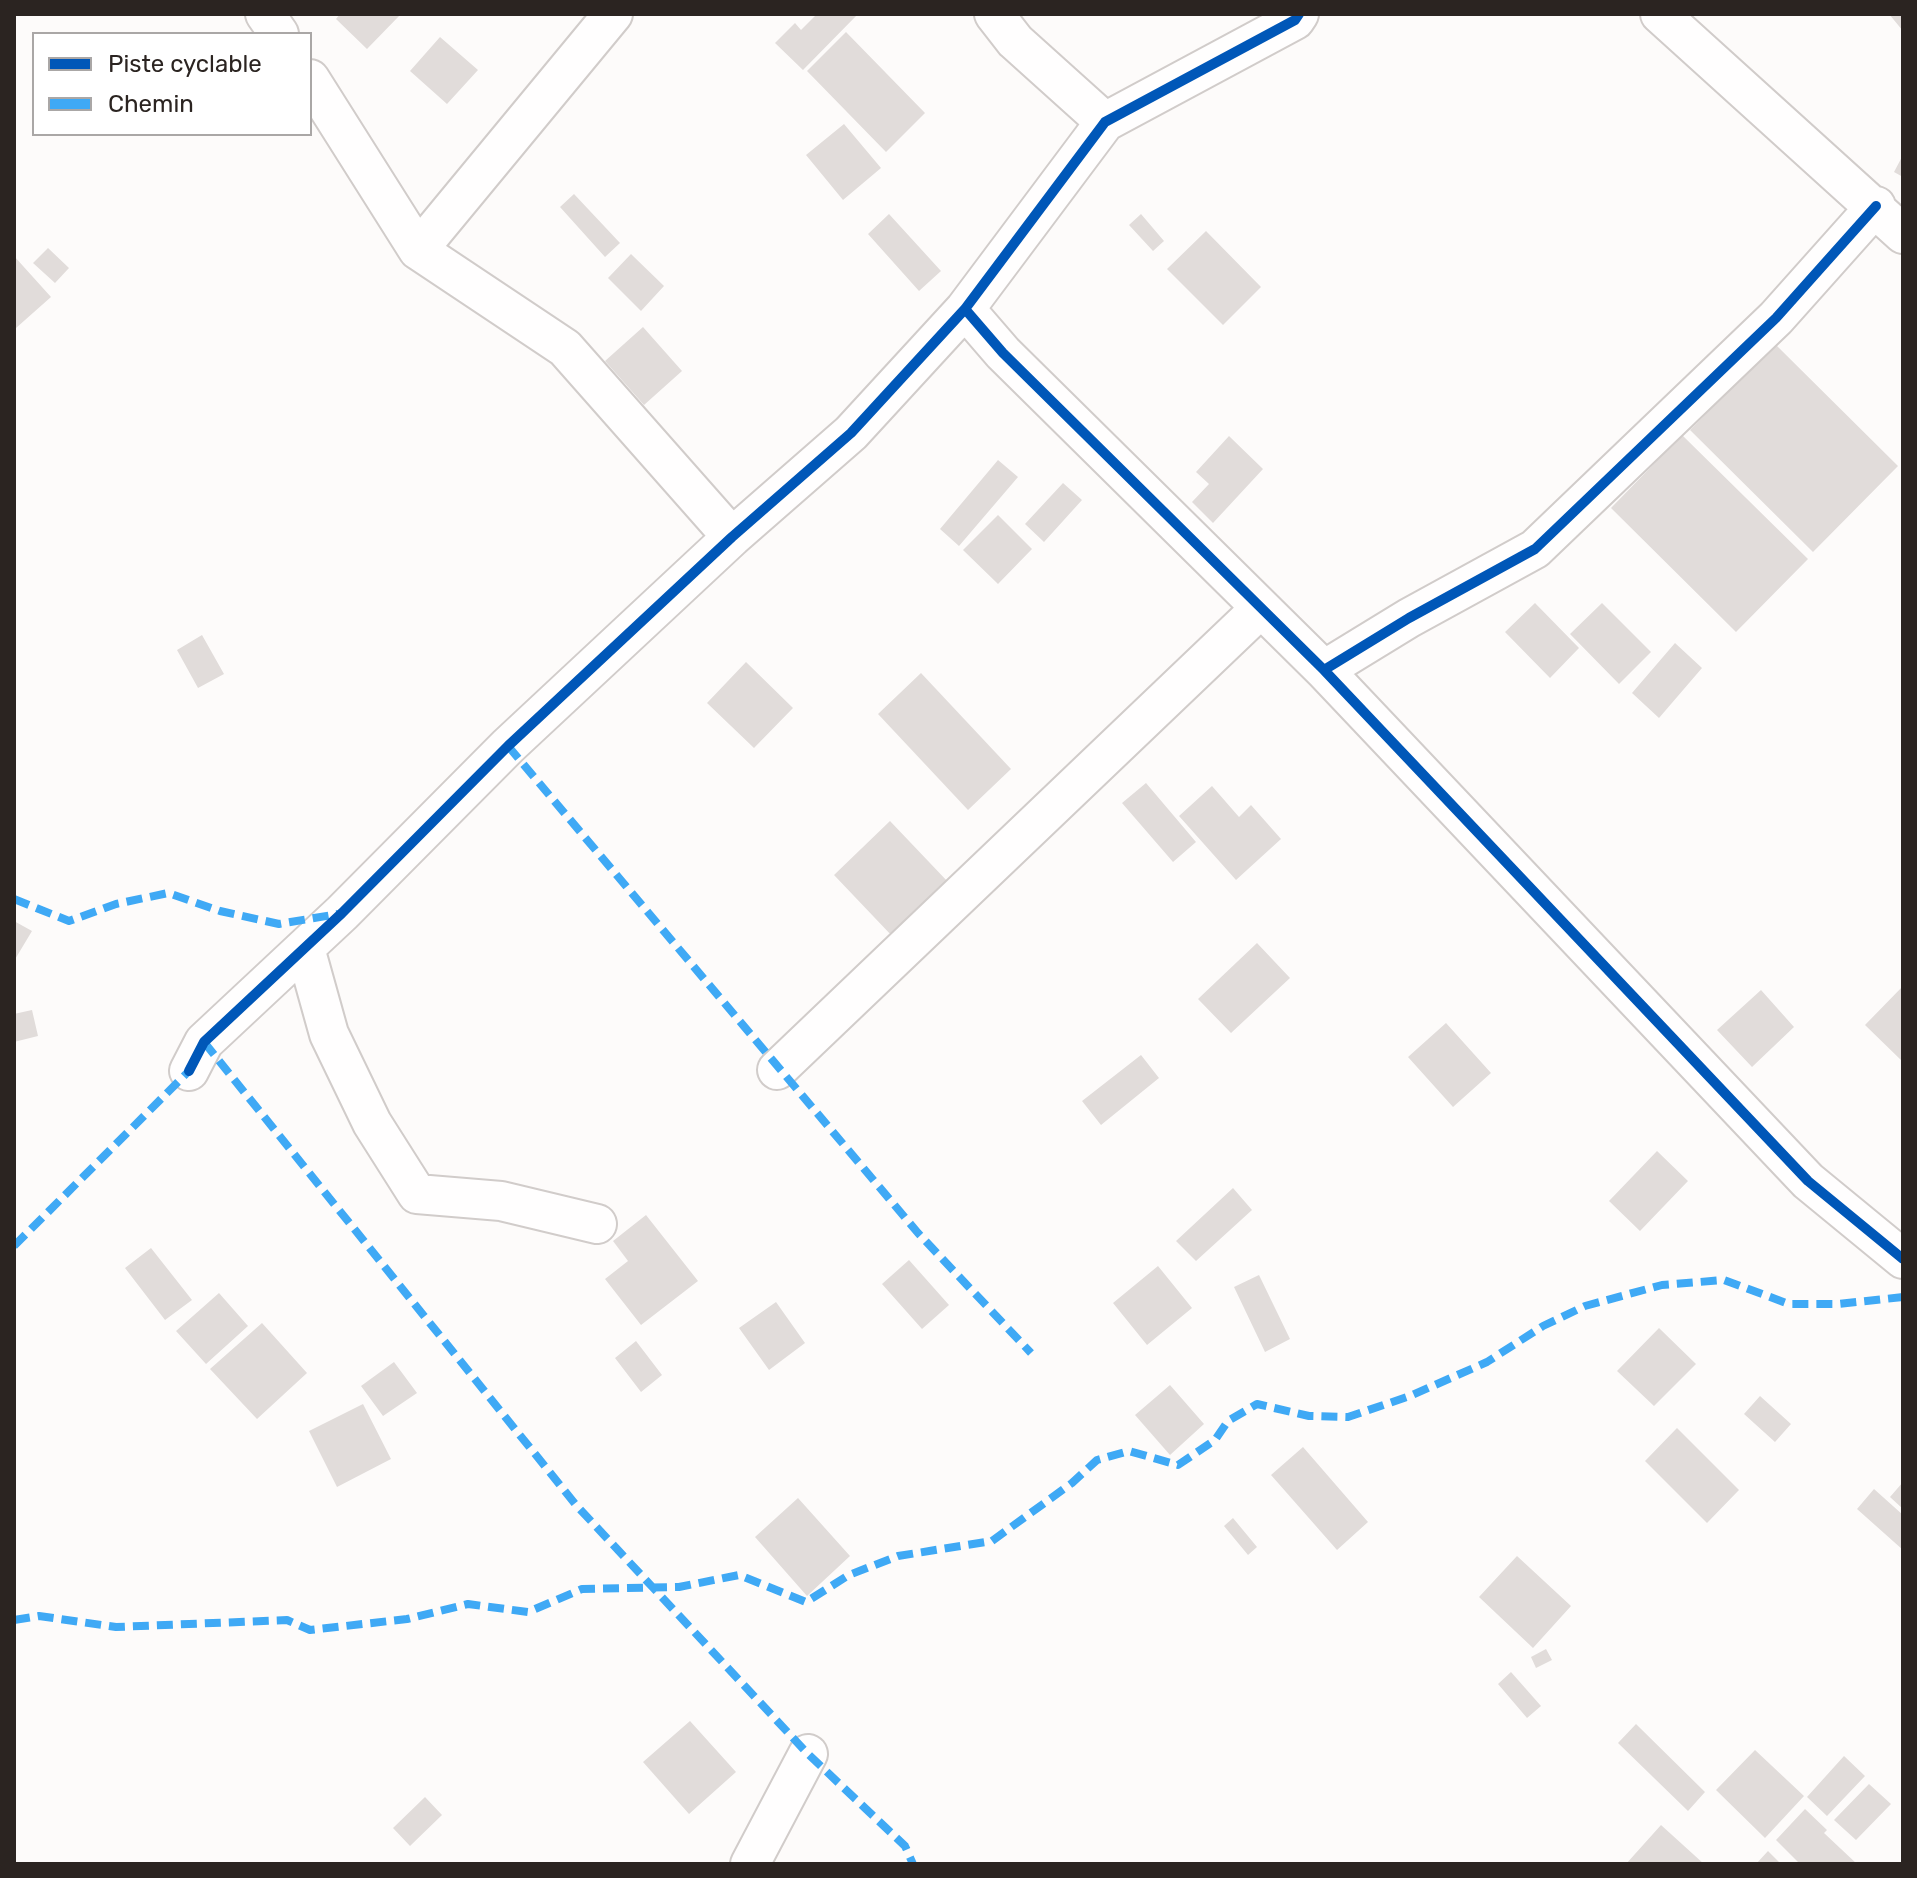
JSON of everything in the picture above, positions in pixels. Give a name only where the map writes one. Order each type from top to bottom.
[{"type":"street","points":[[265,14],[278,32]]},
{"type":"street","points":[[418,250],[613,14]]},
{"type":"street","points":[[994,14],[1015,41],[1105,122]]},
{"type":"street","points":[[189,1071],[204,1042],[305,948],[508,746],[732,537],[851,433],[965,309],[1105,122],[1295,20],[1299,14]]},
{"type":"street","points":[[1660,14],[1876,206],[1903,234]]},
{"type":"street","points":[[312,82],[418,250],[565,348],[732,537]]},
{"type":"street","points":[[1324,670],[1409,618],[1535,549],[1776,318],[1876,206]]},
{"type":"street","points":[[965,309],[1003,353],[1324,670],[1808,1181],[1903,1259]]},
{"type":"street","points":[[777,1070],[1261,608]]},
{"type":"street","points":[[305,948],[329,1034],[372,1123],[417,1194],[501,1201],[597,1224]]},
{"type":"street","points":[[750,1864],[808,1754]]},
{"type":"building","points":[[340,14],[401,14],[367,49],[336,19]]},
{"type":"building","points":[[817,14],[858,14],[803,70],[775,43],[795,23],[801,30]]},
{"type":"building","points":[[1889,14],[1903,14],[1903,31]]},
{"type":"building","points":[[846,32],[925,113],[886,152],[807,71]]},
{"type":"building","points":[[440,37],[478,70],[447,104],[410,71]]},
{"type":"building","points":[[844,124],[881,168],[843,200],[806,155]]},
{"type":"building","points":[[1903,155],[1903,177],[1894,172]]},
{"type":"building","points":[[574,194],[620,243],[605,257],[560,207]]},
{"type":"building","points":[[889,214],[941,271],[919,291],[868,234]]},
{"type":"building","points":[[1141,214],[1164,241],[1153,251],[1129,225]]},
{"type":"building","points":[[1206,231],[1261,287],[1223,325],[1167,269]]},
{"type":"building","points":[[48,248],[69,268],[55,283],[33,263]]},
{"type":"building","points":[[631,254],[664,286],[641,311],[608,278]]},
{"type":"building","points":[[14,256],[51,297],[16,328],[14,326]]},
{"type":"building","points":[[643,327],[682,371],[644,405],[605,361]]},
{"type":"building","points":[[1775,344],[1898,466],[1813,552],[1690,430]]},
{"type":"building","points":[[1682,435],[1808,559],[1736,632],[1611,508]]},
{"type":"building","points":[[1229,436],[1263,469],[1213,523],[1192,502],[1209,484],[1196,472]]},
{"type":"building","points":[[998,460],[1018,477],[959,546],[940,529]]},
{"type":"building","points":[[1063,483],[1082,500],[1044,542],[1025,524]]},
{"type":"building","points":[[998,515],[1032,549],[998,584],[963,550]]},
{"type":"building","points":[[1535,603],[1579,648],[1550,678],[1505,632]]},
{"type":"building","points":[[1602,603],[1651,652],[1619,684],[1570,634]]},
{"type":"building","points":[[202,635],[224,674],[198,688],[177,650]]},
{"type":"building","points":[[1675,643],[1702,668],[1659,718],[1632,693]]},
{"type":"building","points":[[746,662],[793,708],[754,748],[707,703]]},
{"type":"building","points":[[921,673],[1011,769],[968,810],[878,714]]},
{"type":"building","points":[[1146,783],[1196,842],[1173,862],[1122,803]]},
{"type":"building","points":[[1212,786],[1239,817],[1251,805],[1281,839],[1236,880],[1179,816]]},
{"type":"building","points":[[890,821],[949,883],[893,937],[834,875]]},
{"type":"building","points":[[14,921],[32,931],[14,961]]},
{"type":"building","points":[[1257,943],[1290,978],[1231,1033],[1198,999]]},
{"type":"building","points":[[1903,986],[1903,1062],[1865,1025]]},
{"type":"building","points":[[1761,990],[1794,1027],[1752,1067],[1717,1030]]},
{"type":"building","points":[[32,1010],[38,1036],[14,1042],[14,1014]]},
{"type":"building","points":[[1446,1023],[1491,1073],[1453,1107],[1408,1057]]},
{"type":"building","points":[[1141,1055],[1159,1078],[1101,1125],[1082,1101]]},
{"type":"building","points":[[1657,1151],[1688,1181],[1640,1231],[1609,1201]]},
{"type":"building","points":[[1233,1188],[1252,1210],[1196,1261],[1176,1241]]},
{"type":"building","points":[[646,1215],[698,1281],[641,1325],[605,1279],[628,1261],[613,1241]]},
{"type":"building","points":[[151,1248],[192,1300],[165,1320],[125,1268]]},
{"type":"building","points":[[909,1260],[949,1305],[922,1329],[882,1284]]},
{"type":"building","points":[[1158,1266],[1192,1308],[1147,1345],[1113,1303]]},
{"type":"building","points":[[1259,1275],[1290,1339],[1265,1352],[1234,1287]]},
{"type":"building","points":[[219,1293],[248,1326],[206,1364],[176,1331]]},
{"type":"building","points":[[776,1302],[805,1343],[769,1370],[739,1328]]},
{"type":"building","points":[[262,1323],[307,1373],[257,1419],[210,1369]]},
{"type":"building","points":[[1659,1328],[1696,1364],[1654,1406],[1617,1371]]},
{"type":"building","points":[[636,1341],[662,1375],[641,1392],[615,1358]]},
{"type":"building","points":[[394,1362],[417,1393],[383,1416],[361,1386]]},
{"type":"building","points":[[1170,1385],[1204,1424],[1170,1455],[1135,1415]]},
{"type":"building","points":[[1760,1396],[1791,1424],[1775,1442],[1744,1414]]},
{"type":"building","points":[[363,1404],[391,1459],[337,1487],[309,1431]]},
{"type":"building","points":[[1677,1428],[1739,1490],[1707,1523],[1645,1461]]},
{"type":"building","points":[[1303,1447],[1368,1522],[1337,1550],[1271,1475]]},
{"type":"building","points":[[1903,1482],[1903,1509],[1890,1497]]},
{"type":"building","points":[[1874,1489],[1903,1515],[1903,1550],[1857,1509]]},
{"type":"building","points":[[798,1498],[850,1556],[807,1596],[755,1537]]},
{"type":"building","points":[[1233,1518],[1257,1547],[1248,1555],[1224,1526]]},
{"type":"building","points":[[1517,1556],[1571,1606],[1533,1648],[1479,1597]]},
{"type":"building","points":[[1546,1649],[1552,1660],[1536,1668],[1531,1657]]},
{"type":"building","points":[[1511,1672],[1541,1706],[1527,1718],[1498,1684]]},
{"type":"building","points":[[690,1721],[736,1772],[689,1814],[643,1762]]},
{"type":"building","points":[[1636,1724],[1705,1792],[1688,1811],[1618,1743]]},
{"type":"building","points":[[1755,1750],[1804,1796],[1765,1838],[1716,1790]]},
{"type":"building","points":[[1844,1756],[1865,1776],[1827,1816],[1807,1797]]},
{"type":"building","points":[[1869,1784],[1891,1804],[1856,1840],[1834,1820]]},
{"type":"building","points":[[425,1797],[442,1815],[410,1846],[393,1828]]},
{"type":"building","points":[[1805,1809],[1827,1830],[1824,1833],[1857,1864],[1800,1864],[1776,1840]]},
{"type":"building","points":[[1661,1825],[1704,1864],[1626,1864]]},
{"type":"building","points":[[1768,1851],[1781,1864],[1756,1864]]},
{"type":"marked path","points":[[508,746],[918,1233],[1031,1353]]},
{"type":"marked path","points":[[14,899],[69,921],[116,904],[168,893],[220,911],[279,924],[338,914]]},
{"type":"marked path","points":[[204,1042],[576,1505],[808,1754],[905,1846],[913,1864]]},
{"type":"marked path","points":[[14,1246],[189,1071]]},
{"type":"marked path","points":[[14,1620],[39,1616],[116,1627],[287,1620],[310,1630],[407,1619],[468,1604],[528,1612],[582,1589],[679,1587],[739,1575],[806,1602],[849,1575],[898,1556],[992,1541],[1072,1483],[1097,1460],[1129,1451],[1178,1465],[1215,1440],[1228,1421],[1257,1404],[1309,1416],[1348,1417],[1410,1396],[1487,1362],[1543,1326],[1585,1306],[1662,1285],[1724,1280],[1789,1304],[1838,1304],[1903,1297]]},
{"type":"cycle path","points":[[189,1071],[204,1042],[342,913],[508,746],[732,537],[851,433],[965,309],[1105,122],[1295,20],[1299,14]]},
{"type":"cycle path","points":[[1324,670],[1409,618],[1535,549],[1776,318],[1876,206]]},
{"type":"cycle path","points":[[965,309],[1003,353],[1324,670],[1808,1181],[1903,1259]]}]
